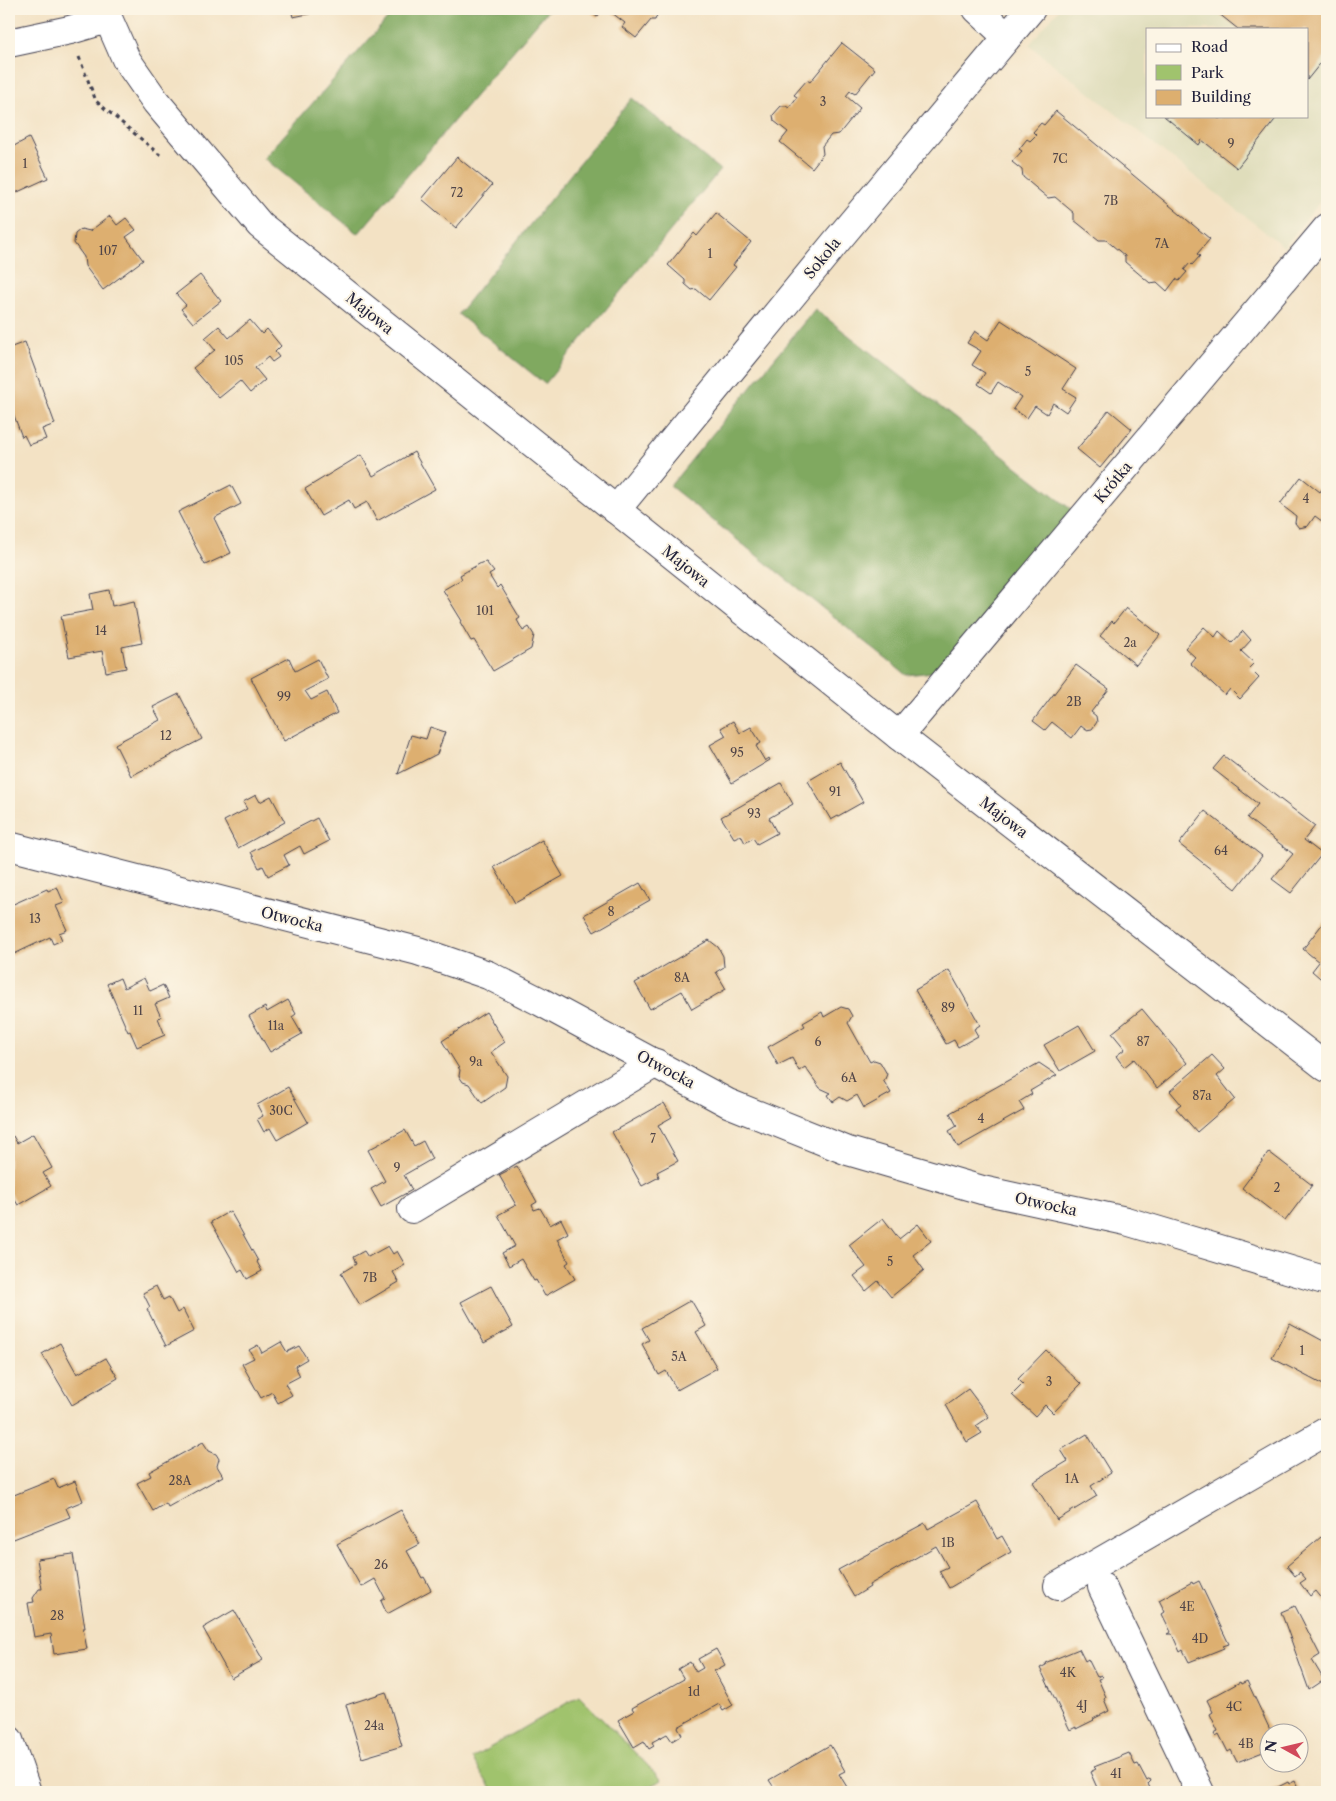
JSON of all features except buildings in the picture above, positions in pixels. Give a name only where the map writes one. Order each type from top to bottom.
[{"type":"street","points":[[977,9],[1007,37]]},
{"type":"street","name":"Sokola","points":[[616,510],[835,243],[1031,9]]},
{"type":"street","points":[[9,43],[70,30],[105,14]]},
{"type":"street","name":"Majowa","points":[[105,14],[126,59],[156,102],[260,225],[899,736],[1327,1068]]},
{"type":"street","name":"Krótka","points":[[899,736],[1327,228]]},
{"type":"street","name":"Otwocka","points":[[9,846],[418,951],[488,975],[728,1103],[848,1151],[982,1190],[1126,1221],[1327,1281]]},
{"type":"street","points":[[412,1209],[656,1063]]},
{"type":"street","points":[[1058,1586],[1327,1430]]},
{"type":"street","points":[[1102,1587],[1200,1792]]},
{"type":"street","points":[[9,1740],[27,1792]]},
{"type":"shaded area","points":[[1059,9],[1327,9],[1327,193],[1284,247],[1029,45]]},
{"type":"green space","points":[[396,9],[549,9],[358,234],[264,158]]},
{"type":"green space","points":[[632,98],[720,170],[545,384],[458,314]]},
{"type":"green space","points":[[815,309],[1072,510],[942,671],[906,675],[670,486]]},
{"type":"green space","points":[[579,1696],[662,1780],[637,1792],[493,1792],[472,1758]]}]
